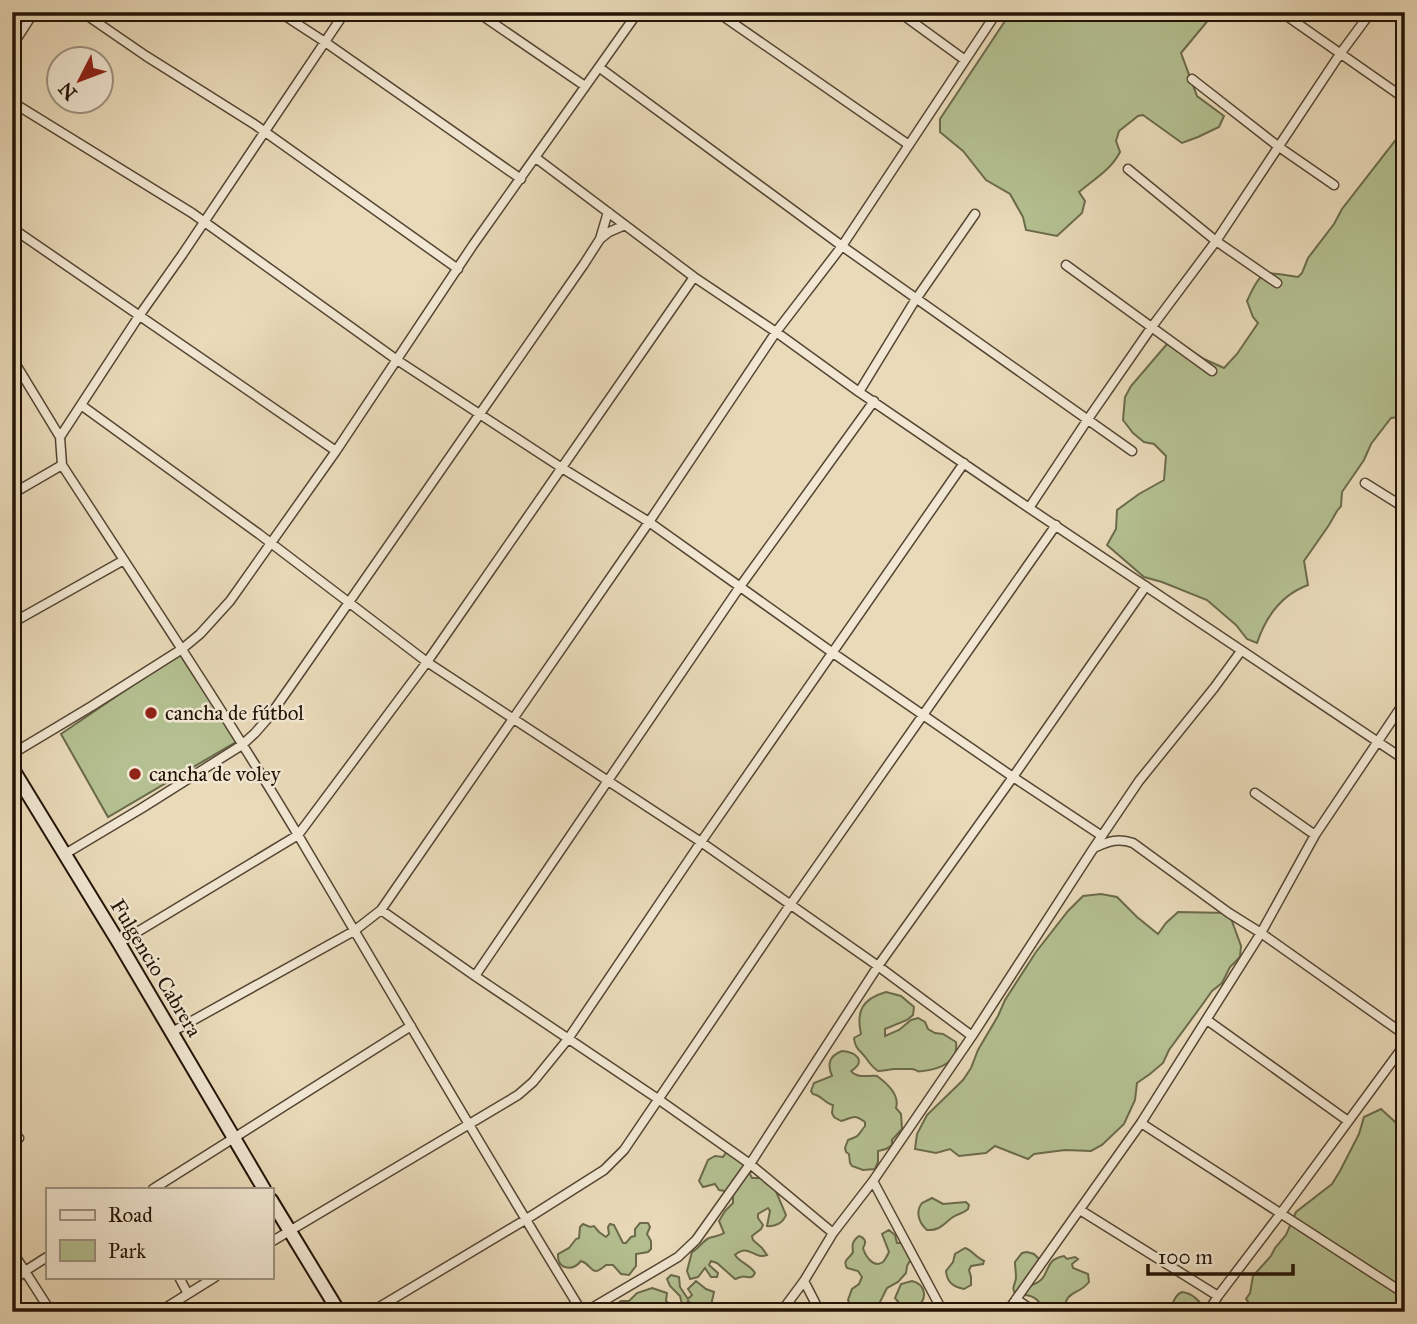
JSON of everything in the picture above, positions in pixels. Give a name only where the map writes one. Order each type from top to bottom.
[{"type":"main road","name":"Fulgencio Cabrera","points":[[12,768],[17,788],[65,854],[263,1188]]},
{"type":"main road","points":[[273,1203],[339,1312]]},
{"type":"street","points":[[12,46],[34,12]]},
{"type":"street","points":[[82,12],[264,131],[458,269]]},
{"type":"street","points":[[279,12],[521,179]]},
{"type":"street","points":[[60,437],[345,12]]},
{"type":"street","points":[[477,12],[585,86]]},
{"type":"street","points":[[12,754],[182,649],[215,619],[336,451],[458,269],[638,12]]},
{"type":"street","points":[[717,12],[909,145]]},
{"type":"street","points":[[899,12],[965,60]]},
{"type":"street","points":[[172,1032],[354,931],[381,910],[649,522],[776,332],[842,246],[998,12]]},
{"type":"street","points":[[1281,12],[1404,98]]},
{"type":"street","points":[[1029,508],[1151,328],[1216,241],[1340,54],[1371,12]]},
{"type":"street","points":[[600,68],[842,246],[1132,451]]},
{"type":"street","points":[[1192,79],[1279,147],[1334,185]]},
{"type":"street","points":[[12,102],[204,222],[397,360],[649,522],[922,715],[1102,836]]},
{"type":"street","points":[[536,158],[694,277],[1029,508],[1405,760]]},
{"type":"street","points":[[1128,169],[1216,241],[1277,283]]},
{"type":"street","points":[[65,854],[242,745],[269,717],[600,239],[608,212]]},
{"type":"street","points":[[859,391],[975,214]]},
{"type":"street","points":[[600,239],[625,225]]},
{"type":"street","points":[[12,228],[336,451]]},
{"type":"street","points":[[1066,265],[1212,371]]},
{"type":"street","points":[[119,943],[298,835],[427,662],[694,277]]},
{"type":"street","points":[[14,364],[60,437],[62,465],[182,649],[298,835],[525,1220],[583,1312],[678,1257],[696,1240],[750,1164],[878,967],[1146,586]]},
{"type":"street","points":[[475,976],[739,587],[874,401]]},
{"type":"street","points":[[81,405],[427,662],[701,842],[972,1036]]},
{"type":"street","points":[[273,1241],[518,1095],[533,1082],[568,1039],[964,463]]},
{"type":"street","points":[[12,494],[62,465]]},
{"type":"street","points":[[1365,483],[1405,508]]},
{"type":"street","points":[[372,1312],[604,1170],[624,1150],[790,905],[1056,525]]},
{"type":"street","points":[[12,623],[124,560]]},
{"type":"street","points":[[781,1312],[804,1281],[833,1233],[873,1181],[972,1036],[1139,781],[1241,651]]},
{"type":"street","points":[[1007,1312],[1141,1123],[1261,933],[1315,835],[1405,701]]},
{"type":"street","points":[[1255,793],[1315,835]]},
{"type":"street","points":[[1093,849],[1118,839],[1133,843],[1405,1035]]},
{"type":"street","points":[[381,910],[750,1164],[833,1233]]},
{"type":"street","points":[[1207,1020],[1348,1121]]},
{"type":"street","points":[[155,1188],[411,1026]]},
{"type":"street","points":[[1208,1312],[1405,1044]]},
{"type":"street","points":[[1141,1123],[1405,1294]]},
{"type":"street","points":[[873,1181],[943,1312]]},
{"type":"street","points":[[1080,1210],[1218,1296]]},
{"type":"street","points":[[12,1251],[51,1312]]},
{"type":"street","points":[[12,1282],[46,1258]]},
{"type":"street","points":[[180,1278],[188,1294]]},
{"type":"street","points":[[159,1312],[213,1278]]},
{"type":"street","points":[[804,1281],[820,1312]]},
{"type":"street","points":[[1016,1299],[1035,1312]]},
{"type":"green space","points":[[1011,12],[1215,12],[1181,53],[1197,96],[1224,116],[1219,127],[1182,143],[1143,115],[1138,116],[1119,131],[1116,141],[1120,152],[1112,164],[1079,192],[1085,201],[1082,213],[1057,236],[1026,230],[1023,217],[1010,194],[986,180],[963,151],[940,132],[940,119]]},
{"type":"green space","points":[[1405,128],[1405,416],[1391,418],[1371,444],[1364,460],[1342,492],[1341,506],[1304,561],[1308,585],[1282,601],[1270,615],[1257,643],[1247,639],[1236,625],[1207,600],[1144,577],[1107,545],[1116,529],[1117,510],[1164,480],[1166,456],[1154,444],[1144,442],[1133,433],[1123,420],[1125,397],[1131,386],[1167,344],[1180,343],[1224,368],[1258,323],[1247,301],[1257,282],[1265,274],[1298,277],[1302,273],[1308,258],[1342,209]]},
{"type":"green space","points":[[180,653],[236,742],[108,817],[61,734]]},
{"type":"green space","points":[[1101,894],[1117,897],[1158,934],[1178,912],[1229,913],[1241,946],[1240,957],[1169,1050],[1163,1063],[1137,1083],[1135,1100],[1124,1124],[1102,1145],[1091,1151],[1065,1150],[1034,1154],[1028,1159],[995,1146],[986,1153],[959,1156],[950,1149],[936,1153],[915,1149],[917,1134],[927,1115],[963,1080],[1005,1000],[1036,952],[1083,896]]},
{"type":"green space","points":[[886,992],[901,996],[914,1007],[913,1015],[907,1020],[885,1029],[885,1036],[918,1018],[925,1022],[928,1029],[956,1042],[954,1055],[947,1063],[923,1071],[878,1071],[873,1067],[857,1047],[854,1038],[861,1034],[860,1012],[866,1002]]},
{"type":"green space","points":[[842,1051],[852,1053],[858,1058],[858,1064],[851,1071],[860,1076],[877,1076],[889,1086],[895,1094],[896,1108],[901,1114],[902,1129],[892,1140],[892,1145],[878,1151],[875,1169],[863,1170],[852,1166],[845,1148],[848,1140],[860,1134],[865,1122],[855,1117],[841,1121],[834,1117],[833,1105],[811,1091],[814,1083],[832,1076],[830,1061]]},
{"type":"green space","points":[[1381,1109],[1405,1131],[1405,1312],[1256,1312],[1246,1299],[1253,1276],[1286,1235],[1296,1212],[1332,1184],[1359,1134],[1364,1117]]},
{"type":"green space","points":[[727,1151],[739,1153],[752,1178],[764,1178],[775,1189],[786,1215],[776,1225],[767,1226],[770,1211],[768,1208],[758,1214],[763,1225],[752,1236],[767,1255],[744,1251],[735,1255],[753,1270],[755,1273],[752,1277],[735,1279],[711,1261],[709,1265],[718,1273],[717,1277],[711,1277],[705,1268],[698,1277],[690,1279],[687,1271],[692,1252],[709,1238],[724,1233],[719,1221],[733,1203],[731,1192],[719,1190],[715,1184],[703,1187],[699,1181],[708,1160],[715,1156],[723,1157]]},
{"type":"green space","points":[[932,1198],[943,1204],[966,1202],[969,1205],[966,1211],[941,1226],[927,1230],[918,1214],[922,1203]]},
{"type":"green space","points":[[640,1223],[648,1223],[650,1227],[647,1234],[651,1249],[636,1254],[636,1266],[629,1275],[621,1274],[613,1265],[606,1265],[594,1271],[581,1261],[570,1268],[562,1266],[558,1259],[558,1254],[579,1238],[583,1224],[594,1226],[606,1237],[610,1224],[614,1225],[623,1243],[626,1243],[635,1236],[635,1229]]},
{"type":"green space","points":[[889,1230],[895,1235],[897,1243],[905,1243],[911,1259],[906,1273],[898,1282],[887,1288],[878,1306],[881,1312],[849,1312],[851,1307],[848,1300],[852,1289],[859,1284],[862,1277],[858,1271],[847,1268],[846,1265],[853,1252],[854,1241],[859,1236],[863,1238],[863,1248],[868,1257],[879,1264],[889,1252],[882,1234]]},
{"type":"green space","points":[[965,1248],[984,1261],[983,1264],[971,1266],[971,1285],[964,1289],[952,1284],[946,1271],[955,1254]]},
{"type":"green space","points":[[1027,1252],[1040,1260],[1029,1282],[1032,1285],[1043,1278],[1052,1261],[1064,1256],[1067,1259],[1078,1259],[1072,1264],[1073,1268],[1088,1274],[1089,1282],[1067,1299],[1064,1312],[1039,1312],[1041,1306],[1034,1297],[1016,1295],[1014,1292],[1015,1262],[1022,1253]]},
{"type":"green space","points":[[671,1275],[679,1277],[680,1287],[688,1299],[692,1295],[688,1289],[696,1281],[714,1292],[711,1312],[696,1312],[697,1308],[688,1301],[686,1305],[682,1304],[680,1296],[667,1279]]},
{"type":"green space","points":[[912,1281],[920,1285],[924,1292],[920,1304],[909,1310],[886,1312],[898,1308],[900,1304],[895,1298],[901,1284]]},
{"type":"green space","points":[[652,1288],[667,1293],[666,1301],[678,1310],[677,1312],[631,1312],[627,1308],[620,1310],[617,1307],[621,1301],[629,1301],[637,1293]]},
{"type":"green space","points":[[1182,1292],[1196,1299],[1205,1312],[1164,1312]]},
{"type":"place","name":"cancha de fútbol","points":[[151,713]]},
{"type":"place","name":"cancha de voley","points":[[135,774]]}]
